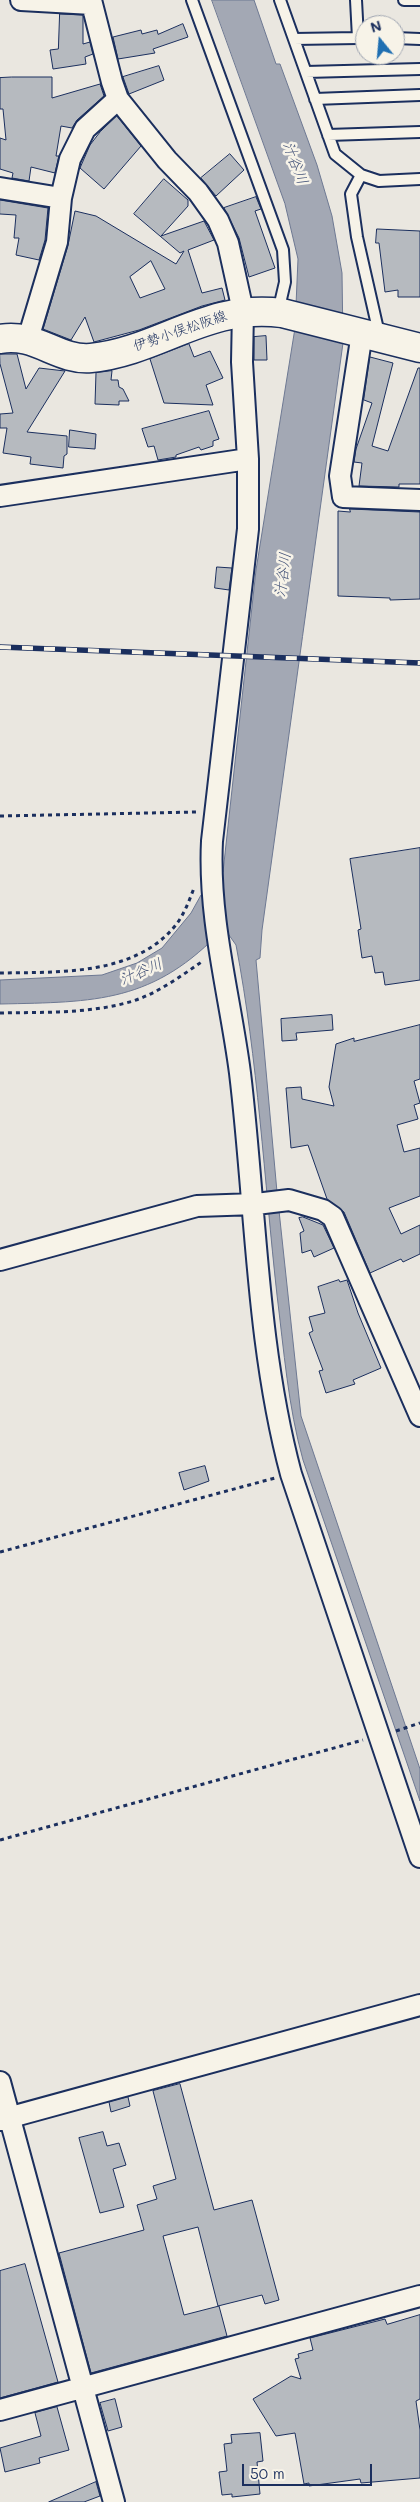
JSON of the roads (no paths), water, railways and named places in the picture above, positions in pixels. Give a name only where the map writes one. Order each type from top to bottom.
[{"type":"main road","name":"伊勢小俣松阪線","points":[[0,339],[28,339],[75,358],[92,358],[134,347],[204,320],[243,311],[280,312],[420,348]]},
{"type":"street","points":[[21,0],[91,2],[118,99],[167,160],[198,192],[218,220],[228,243],[243,311],[242,362],[248,459],[248,529],[215,812],[203,877],[220,948],[240,1072],[273,1397],[291,1474],[386,1734],[420,1856]]},
{"type":"street","points":[[28,339],[57,242],[61,198],[70,159],[85,129],[118,99]]},
{"type":"street","points":[[0,188],[61,198]]},
{"type":"street","points":[[364,333],[340,476],[343,497],[420,500]]},
{"type":"street","points":[[0,496],[248,459]]},
{"type":"street","points":[[0,1260],[198,1206],[254,1204],[289,1200],[323,1210],[333,1217],[420,1416]]},
{"type":"street","points":[[5,2118],[420,2005]]},
{"type":"street","points":[[0,2082],[5,2118],[83,2387],[114,2502]]},
{"type":"street","points":[[0,2410],[420,2296]]},
{"type":"lane","points":[[192,0],[283,250],[284,282],[280,312]]},
{"type":"lane","points":[[280,0],[334,154],[361,175],[379,181],[420,179]]},
{"type":"lane","points":[[356,0],[358,15]]},
{"type":"lane","points":[[404,0],[420,0]]},
{"type":"lane","points":[[294,39],[355,38]]},
{"type":"lane","points":[[405,38],[420,39]]},
{"type":"lane","points":[[306,72],[420,69]]},
{"type":"lane","points":[[315,99],[420,95]]},
{"type":"lane","points":[[328,135],[420,132]]},
{"type":"lane","points":[[361,175],[351,194],[357,237],[377,325],[364,333]]},
{"type":"water","name":"汁谷川","points":[[212,0],[254,0],[276,64],[280,64],[317,165],[332,216],[342,273],[343,343],[262,930],[260,958],[256,960],[277,1192],[301,1416],[420,1769],[420,1801],[303,1460],[298,1440],[284,1358],[255,1075],[244,988],[236,945],[224,928],[198,953],[173,971],[148,984],[122,993],[95,999],[66,1002],[0,1004],[0,980],[102,975],[137,963],[162,948],[191,913],[201,895],[223,872],[256,570],[295,328],[298,259],[285,204]]},
{"type":"railway","points":[[0,647],[420,663]]}]
